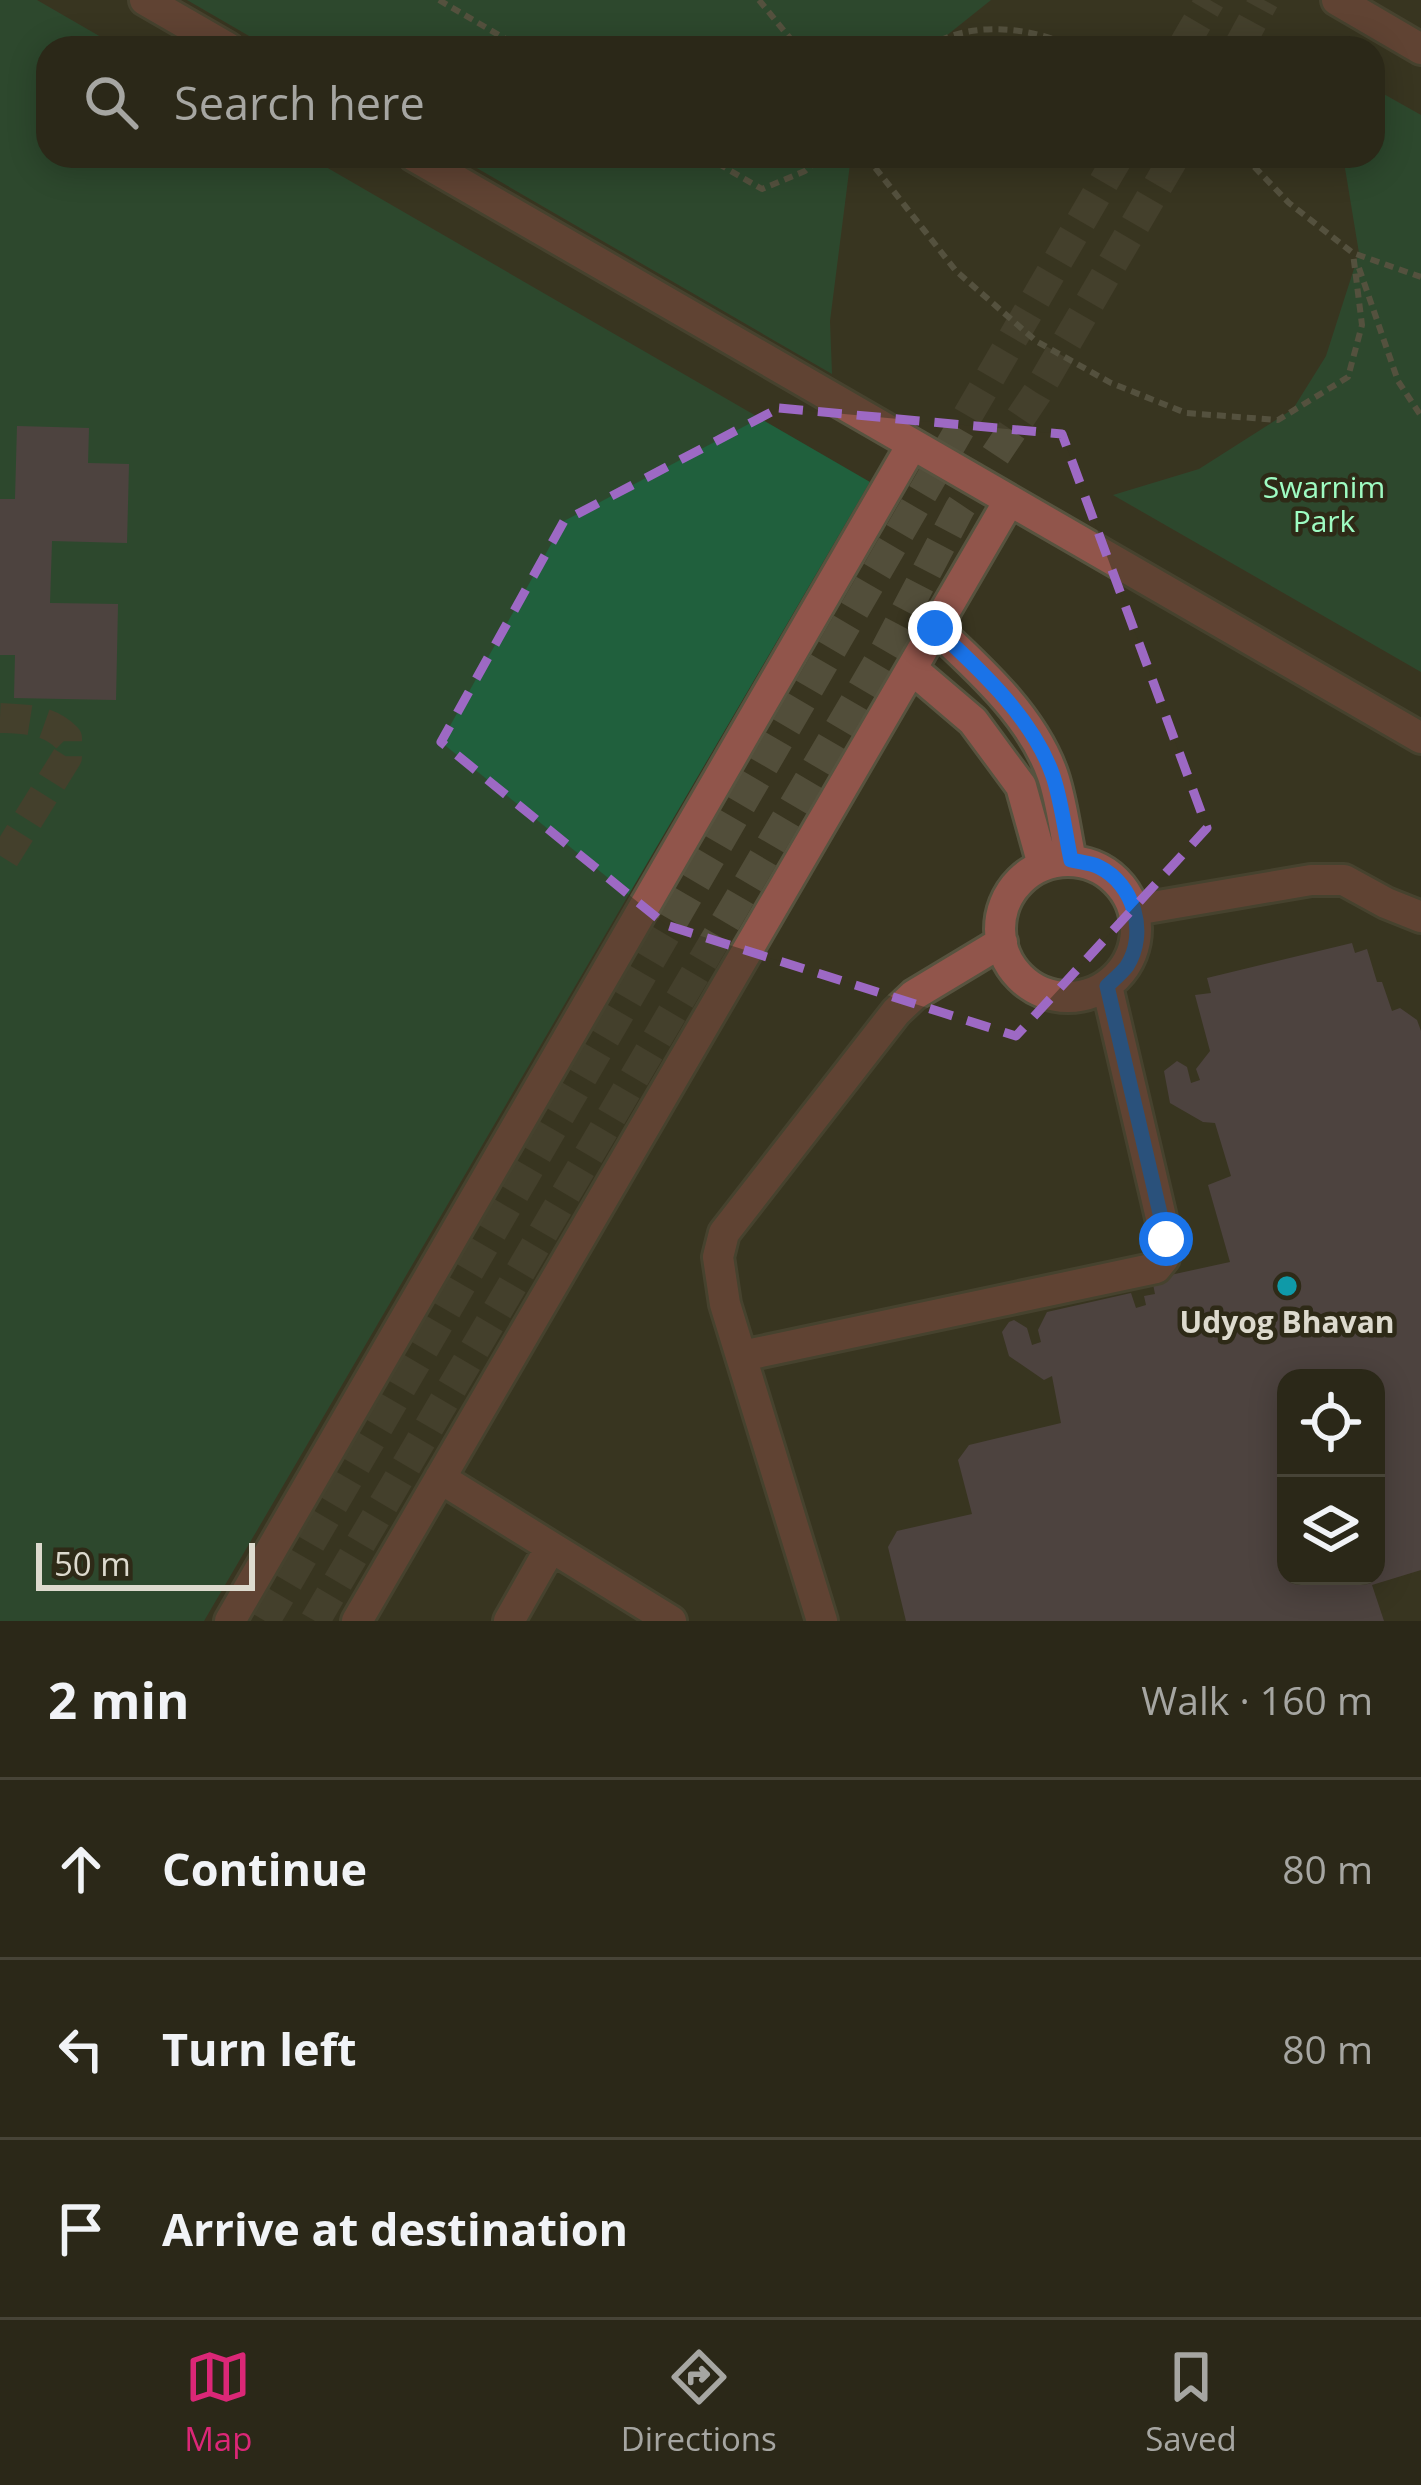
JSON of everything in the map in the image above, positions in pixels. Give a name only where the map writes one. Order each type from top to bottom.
[{"type":"street","points":[[145,0],[207,36]]},
{"type":"street","points":[[1336,0],[1421,49]]},
{"type":"street","points":[[435,168],[1421,738]]},
{"type":"street","points":[[230,1621],[912,445]]},
{"type":"street","points":[[357,1621],[1009,501]]},
{"type":"street","points":[[935,628],[1027,727],[1053,774],[1057,862]]},
{"type":"street","points":[[912,669],[973,721],[1021,786],[1057,862]]},
{"type":"street","points":[[1057,862],[1099,867],[1122,885],[1135,910],[1137,939],[1127,966],[1107,986],[1080,996],[1051,995],[1025,983],[1007,960],[999,933],[1004,905],[1019,880],[1057,862]]},
{"type":"street","points":[[1135,910],[1311,880],[1344,880],[1421,916]]},
{"type":"street","points":[[822,1621],[725,1304],[718,1257],[724,1233],[896,1012],[925,988],[1002,942]]},
{"type":"street","points":[[742,1357],[1156,1268],[1164,1258],[1166,1239],[1107,986]]},
{"type":"street","points":[[440,1478],[671,1621]]},
{"type":"street","points":[[508,1621],[551,1547]]},
{"type":"path","points":[[439,0],[500,36]]},
{"type":"path","points":[[759,0],[788,36]]},
{"type":"path","points":[[962,36],[985,28],[1040,36]]},
{"type":"path","points":[[726,168],[762,189],[809,168]]},
{"type":"path","points":[[875,168],[956,271],[1036,341],[1111,383],[1186,413],[1278,420],[1348,377],[1363,325],[1354,253]]},
{"type":"path","points":[[1255,168],[1288,203],[1354,253],[1421,277]]},
{"type":"path","points":[[1354,253],[1398,381],[1421,416]]},
{"type":"highlighted area","points":[[779,408],[1062,434],[1207,828],[1016,1036],[666,925],[441,742],[564,521]]},
{"type":"green space","points":[[0,0],[37,0],[99,36],[36,36],[36,168],[328,168],[870,482],[204,1621],[0,1621]]},
{"type":"green space","points":[[187,0],[991,0],[946,36],[249,36]]},
{"type":"green space","name":"Swarnim Park","points":[[1385,95],[1421,115],[1421,672],[1113,495],[1199,469],[1293,409],[1326,356],[1359,253],[1345,168],[1385,168]]},
{"type":"green space","points":[[477,168],[849,168],[830,321],[832,374]]},
{"type":"building","points":[[17,426],[89,428],[88,463],[129,464],[127,543],[52,541],[50,603],[118,604],[116,700],[14,698],[15,655],[0,655],[0,499],[15,499]]},
{"type":"building","name":"Udyog Bhavan","points":[[1352,943],[1355,953],[1367,949],[1392,1011],[1400,1008],[1417,1020],[1421,1031],[1421,1570],[1385,1581],[1385,1369],[1277,1369],[1277,1585],[1372,1585],[1384,1621],[906,1621],[888,1547],[897,1531],[972,1514],[958,1460],[969,1445],[1061,1423],[1052,1376],[1044,1380],[1009,1356],[1002,1332],[1009,1322],[1027,1328],[1032,1345],[1041,1342],[1038,1330],[1047,1312],[1131,1293],[1136,1308],[1146,1305],[1144,1296],[1155,1294],[1152,1279],[1230,1262],[1208,1185],[1231,1176],[1215,1123],[1203,1122],[1170,1103],[1164,1071],[1177,1061],[1187,1067],[1191,1083],[1200,1080],[1196,1069],[1210,1051],[1195,995],[1211,993],[1207,978]]},
{"type":"tunnel","points":[[1189,36],[1210,0]]},
{"type":"tunnel","points":[[1244,36],[1264,0]]},
{"type":"tunnel","points":[[265,1621],[1112,168]]},
{"type":"tunnel","points":[[315,1621],[886,649],[960,508],[1037,393],[1168,168]]},
{"type":"tunnel","points":[[0,718],[44,724],[67,738],[67,757],[0,865]]},
{"type":"place","name":"Udyog Bhavan","points":[[1287,1286]]},
{"type":"route","points":[[935,628],[1027,727],[1053,774],[1071,860],[1099,867],[1122,885],[1135,910],[1137,939],[1127,966],[1107,986],[1166,1239]]}]
